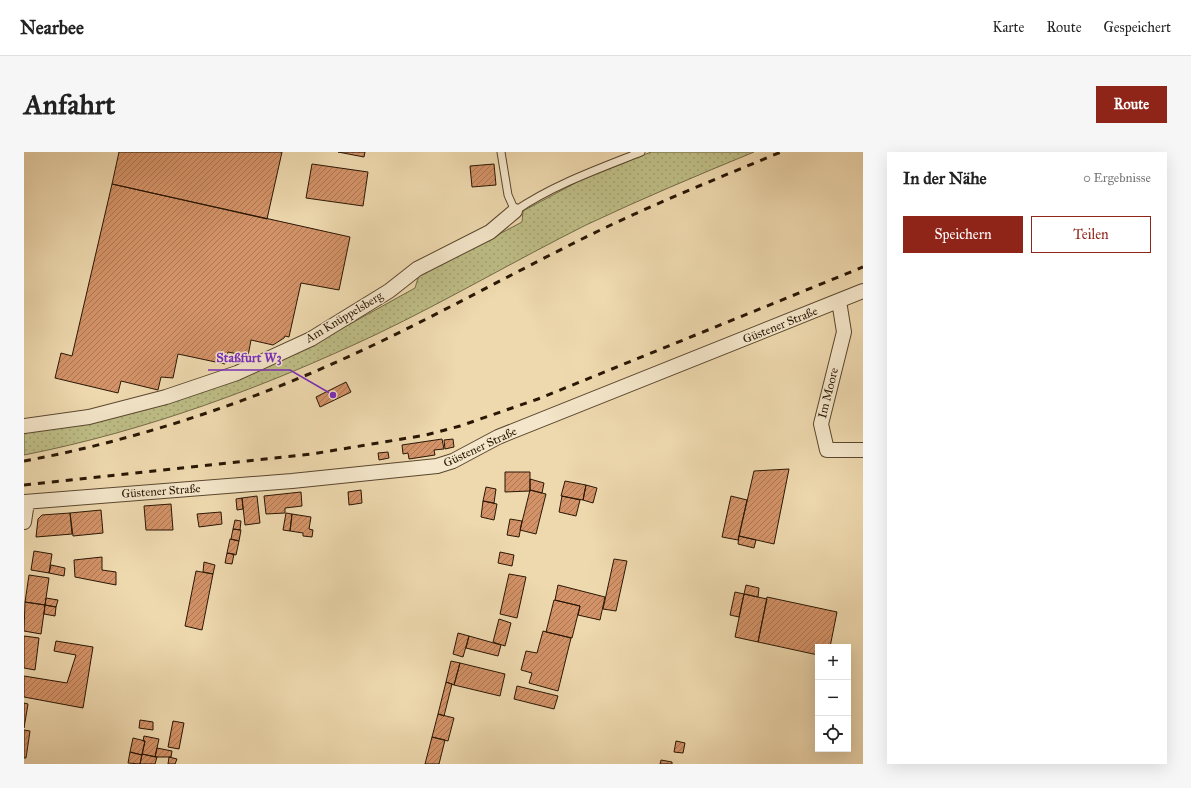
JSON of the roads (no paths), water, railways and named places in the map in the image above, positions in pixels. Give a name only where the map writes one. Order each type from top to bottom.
[{"type":"street","name":"Am Knüppelsberg","points":[[24,426],[89,417],[166,397],[237,373],[311,339],[389,291],[417,269],[490,232],[515,211]]},
{"type":"street","name":"Güstener Straße","points":[[26,502],[292,481],[437,466],[453,461],[498,437],[863,292]]},
{"type":"street","name":"Im Moore","points":[[839,301],[844,332],[821,424],[827,450],[863,450]]},
{"type":"street","points":[[24,522],[26,502]]},
{"type":"lane","points":[[501,152],[508,195],[515,211]]},
{"type":"lane","name":"Am Knüppelsberg","points":[[515,211],[528,202],[577,178],[641,152]]},
{"type":"railway","points":[[24,461],[117,440],[164,427],[255,396],[386,339],[612,225],[684,192],[781,152]]},
{"type":"railway","points":[[24,485],[312,454],[426,435],[460,426],[538,399],[863,267]]},
{"type":"place","name":"Staßfurt W3","points":[[333,395]]}]
